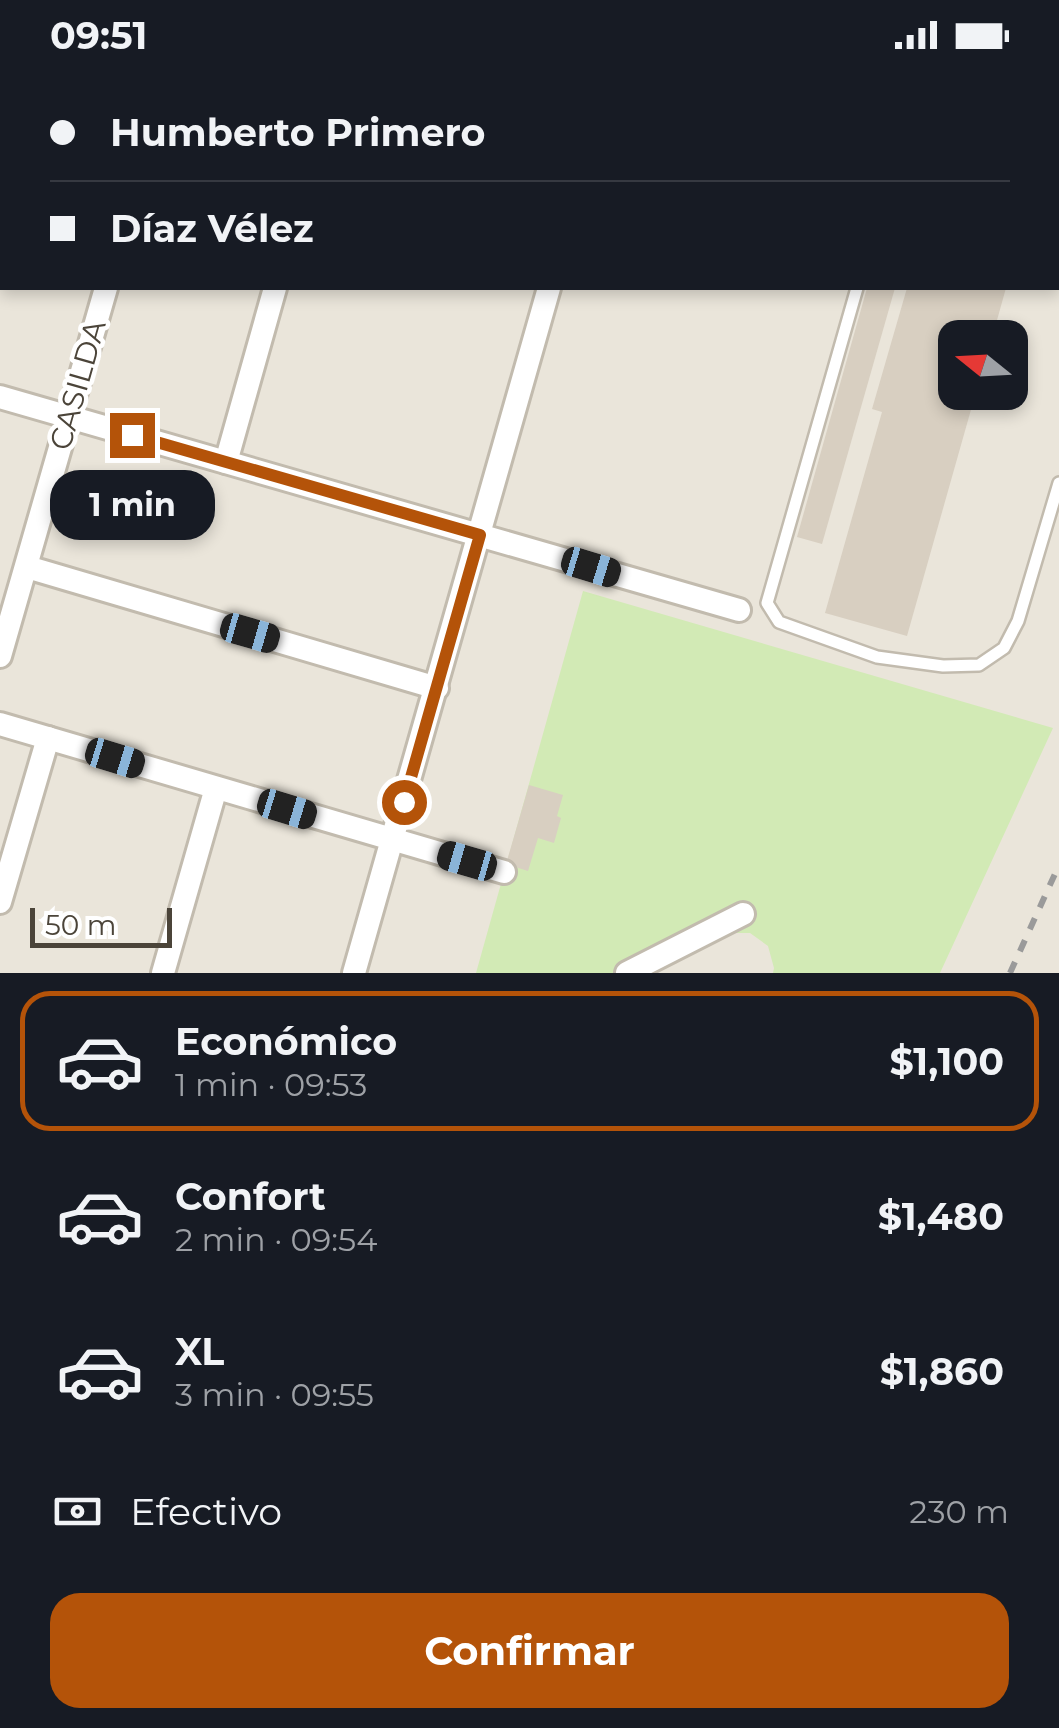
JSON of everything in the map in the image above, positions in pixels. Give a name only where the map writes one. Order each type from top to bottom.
[{"type":"street","name":"CASILDA","points":[[0,656],[105,290]]},
{"type":"street","points":[[226,462],[274,290]]},
{"type":"street","points":[[354,973],[548,290]]},
{"type":"street","points":[[0,397],[740,610]]},
{"type":"street","points":[[27,568],[437,688]]},
{"type":"street","points":[[0,724],[504,872]]},
{"type":"street","points":[[0,902],[48,738]]},
{"type":"street","points":[[163,973],[216,788]]},
{"type":"street","points":[[627,973],[743,914]]},
{"type":"lane","points":[[856,290],[766,603],[779,622],[877,657],[943,666],[979,665],[1004,648],[1018,621],[1059,483]]},
{"type":"shaded area","points":[[0,290],[1059,290],[1059,973],[0,973]]},
{"type":"green space","points":[[583,591],[1053,728],[940,973],[773,973],[768,946],[750,933],[728,933],[652,973],[476,973]]},
{"type":"building","points":[[866,290],[894,290],[822,544],[797,537]]},
{"type":"building","points":[[906,290],[1005,290],[997,320],[938,320],[938,410],[971,410],[907,636],[825,613],[882,412],[872,409]]},
{"type":"building","points":[[529,785],[563,795],[554,843],[538,838],[528,871],[506,864]]},
{"type":"railway","points":[[1010,973],[1059,865]]},
{"type":"route","points":[[132,435],[480,535],[404,802]]}]
